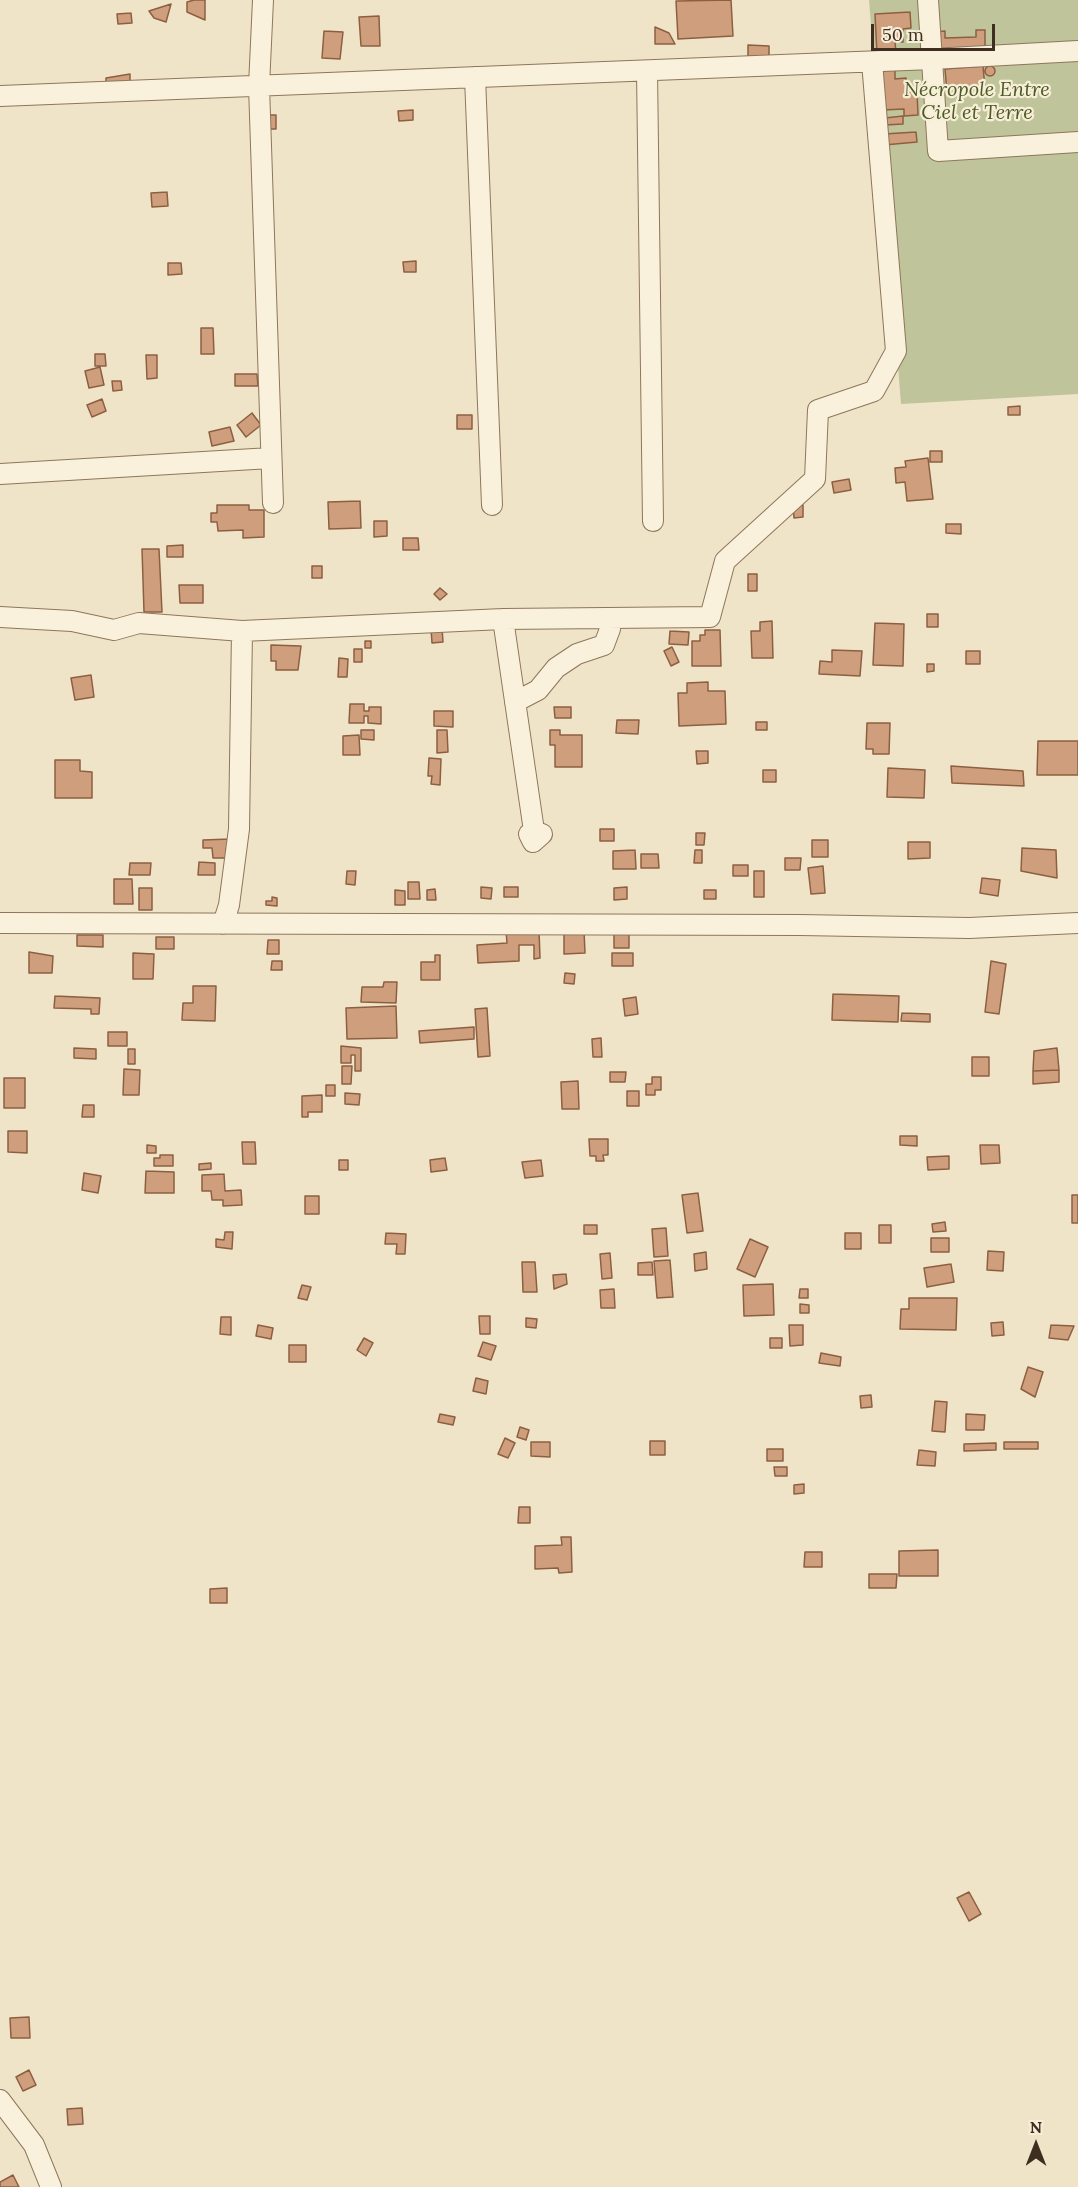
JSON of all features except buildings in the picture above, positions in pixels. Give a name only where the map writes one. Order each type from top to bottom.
[{"type":"street","points":[[263,0],[259,86],[273,503]]},
{"type":"street","points":[[928,0],[938,151],[1078,142]]},
{"type":"street","points":[[0,96],[932,60],[1078,51]]},
{"type":"street","points":[[0,617],[72,621],[114,630],[139,623],[242,632],[503,619],[710,617],[725,561],[815,478],[818,410],[874,391],[896,351],[872,62]]},
{"type":"street","points":[[647,70],[653,521]]},
{"type":"street","points":[[475,77],[492,505]]},
{"type":"street","points":[[0,474],[271,458]]},
{"type":"street","points":[[515,702],[538,690],[563,663],[578,654],[604,645],[610,629],[610,618]]},
{"type":"street","points":[[503,619],[534,831]]},
{"type":"street","points":[[223,924],[229,905],[239,829],[242,632]]},
{"type":"street","points":[[0,923],[800,925],[969,928],[1078,923]]},
{"type":"street","points":[[0,2100],[34,2145],[51,2187]]},
{"type":"green space","name":"Nécropole Entre Ciel et Terre","points":[[869,0],[1078,0],[1078,394],[901,404]]}]
